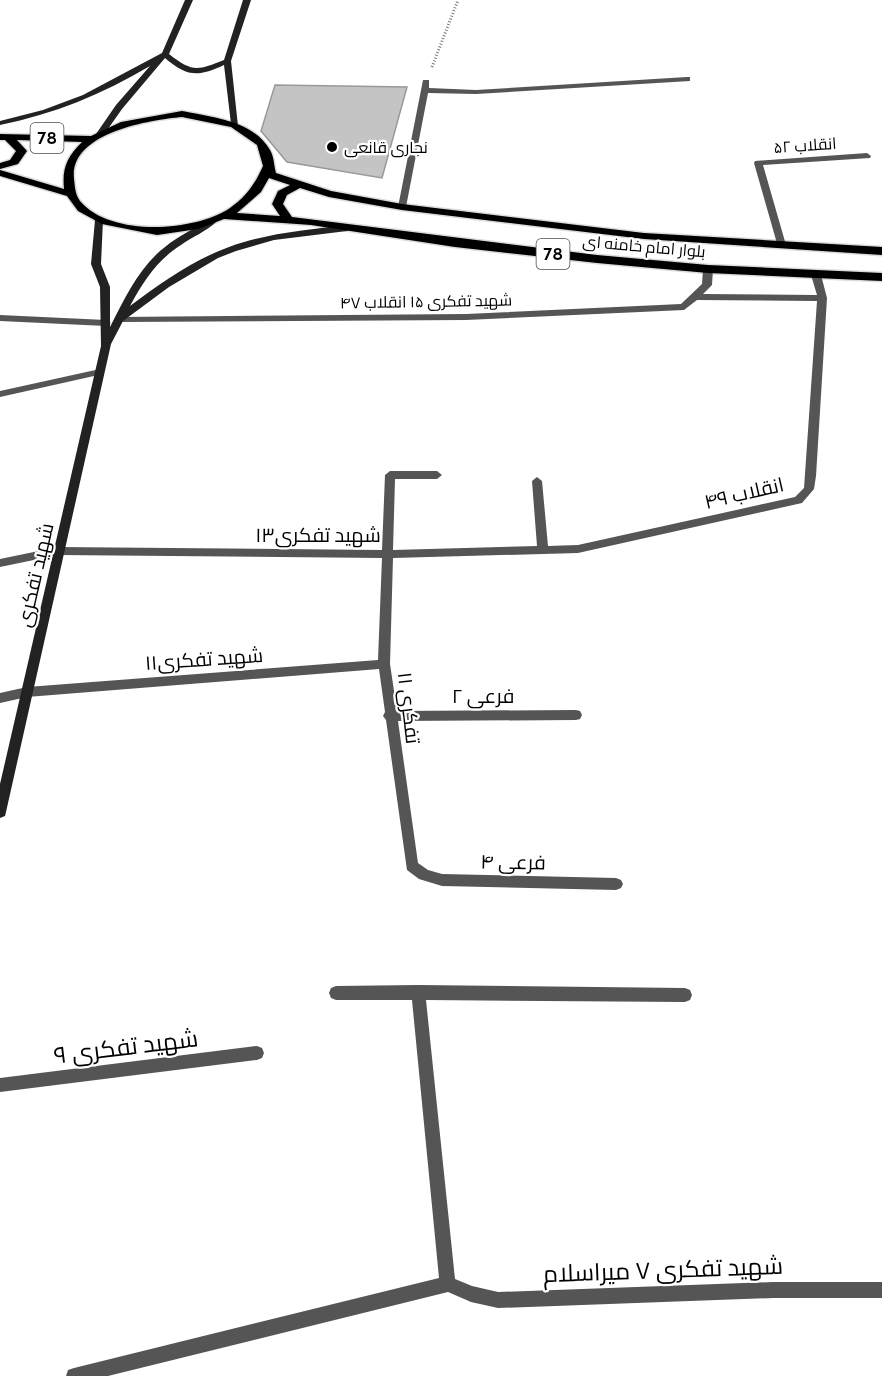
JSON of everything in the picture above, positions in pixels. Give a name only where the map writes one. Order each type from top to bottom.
[{"type":"main road","name":"78","points":[[182,114],[210,116],[235,124],[254,135],[266,151],[269,168],[263,185],[249,202],[212,222],[183,229],[153,231],[124,228],[99,220],[81,208],[70,194],[68,175],[76,156],[97,136],[125,123],[153,116],[182,114]]},
{"type":"main road","name":"78","points":[[5,137],[97,136]]},
{"type":"main road","points":[[0,166],[14,162],[22,151],[5,137]]},
{"type":"main road","name":"بلوار امام خامنه ای","points":[[266,151],[271,176],[298,185],[402,207],[644,237],[882,250]]},
{"type":"main road","name":"78","points":[[0,173],[70,194]]},
{"type":"main road","points":[[289,221],[277,204],[282,193],[298,185]]},
{"type":"main road","name":"بلوار امام خامنه ای","points":[[226,216],[289,221],[455,243],[708,269],[882,277]]},
{"type":"street","points":[[97,136],[165,54],[189,0]]},
{"type":"street","points":[[235,124],[227,61],[247,0]]},
{"type":"street","points":[[165,54],[181,69],[199,74],[227,61]]},
{"type":"street","points":[[0,123],[64,107],[105,90],[165,54]]},
{"type":"street","points":[[402,207],[426,86],[476,92],[687,79]]},
{"type":"street","name":"انقلاب ۵۲","points":[[781,245],[758,164],[867,156]]},
{"type":"street","points":[[99,220],[96,264],[105,287],[106,346]]},
{"type":"street","points":[[106,346],[149,269],[167,250],[212,222]]},
{"type":"street","points":[[120,319],[159,288],[205,260],[251,242],[347,228]]},
{"type":"street","points":[[695,297],[707,285],[708,269]]},
{"type":"street","name":"انقلاب ۴۹","points":[[578,549],[798,500],[805,496],[811,476],[822,298],[816,275]]},
{"type":"street","points":[[695,297],[822,298]]},
{"type":"street","name":"شهید تفکری ۱۵ انقلاب ۴۷","points":[[120,319],[466,317],[684,307],[695,297]]},
{"type":"street","points":[[0,318],[106,323]]},
{"type":"street","name":"شهید تفکری","points":[[0,812],[106,346]]},
{"type":"street","points":[[0,394],[100,372]]},
{"type":"street","points":[[386,554],[390,475],[437,475]]},
{"type":"street","points":[[537,481],[543,549]]},
{"type":"street","name":"شهید تفکری۱۳","points":[[0,562],[58,552],[386,554],[578,549]]},
{"type":"street","name":"تفکری ۱۱","points":[[386,554],[384,664],[389,716],[412,866]]},
{"type":"street","name":"شهید تفکری۱۱","points":[[0,698],[27,692],[384,664]]},
{"type":"street","name":"فرعی ۲","points":[[389,716],[576,715]]},
{"type":"street","name":"فرعی ۴","points":[[412,866],[424,875],[442,880],[616,884]]},
{"type":"street","points":[[74,1376],[448,1284],[418,992]]},
{"type":"street","points":[[336,993],[685,995]]},
{"type":"street","name":"شهید تفکری ۹","points":[[0,1085],[257,1053]]},
{"type":"street","name":"شهید تفکری ۷ میراسلام","points":[[448,1284],[471,1294],[498,1300],[773,1290],[882,1290]]},
{"type":"path","points":[[426,86],[458,0]]},
{"type":"building","name":"نجاری قانعی","points":[[275,85],[407,87],[382,178],[287,162],[261,131]]},
{"type":"place","name":"نجاری قانعی","points":[[332,147]]}]
